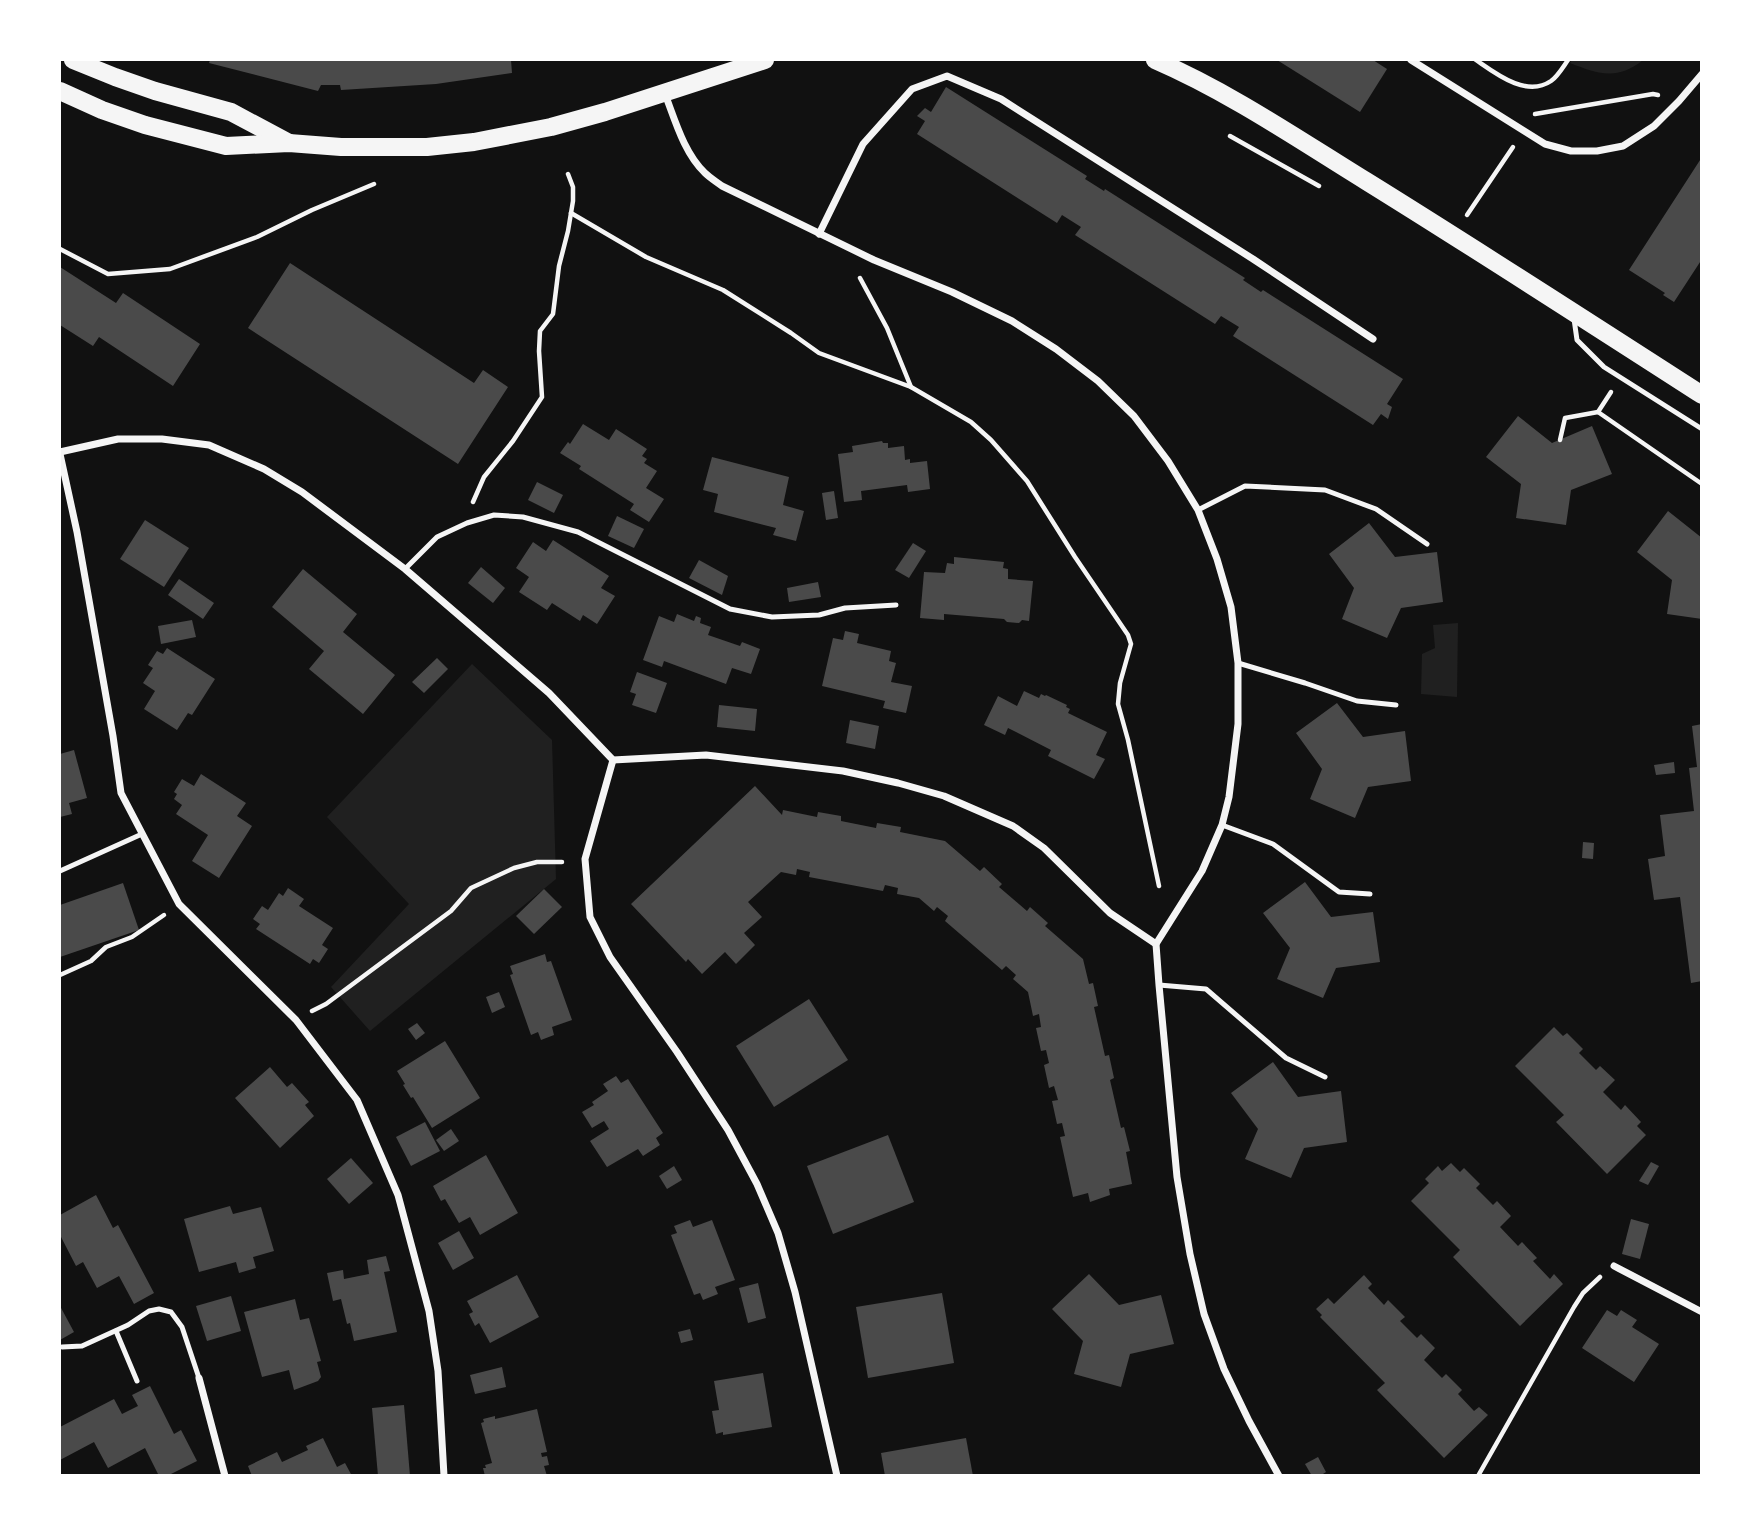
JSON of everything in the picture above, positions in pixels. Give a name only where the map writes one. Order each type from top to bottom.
[{"type":"main road","points":[[73,60],[145,88],[231,112],[289,143]]},
{"type":"main road","points":[[60,90],[102,110],[145,125],[226,146],[289,143],[427,147],[474,142],[551,127],[765,60]]},
{"type":"main road","points":[[1155,60],[1206,84],[1268,121],[1702,395]]},
{"type":"street","points":[[1411,60],[1545,144],[1572,152],[1623,146],[1654,126],[1702,74]]},
{"type":"street","points":[[819,234],[863,144],[912,89],[947,76],[1001,99],[1253,259],[1373,339]]},
{"type":"street","points":[[664,93],[692,156],[705,173],[722,186],[874,260],[952,292],[1012,321],[1056,349],[1098,381],[1134,416],[1198,510],[1217,559],[1231,607],[1238,663],[1238,724],[1229,797],[1222,825],[1202,872],[1156,944],[1159,985],[1177,1177],[1190,1254],[1204,1314],[1224,1369],[1279,1475]]},
{"type":"street","points":[[444,1475],[438,1371],[430,1323],[398,1195],[357,1100],[296,1020],[178,904],[121,793],[77,532],[60,453],[118,439],[162,439],[209,444],[264,469],[302,492],[405,569],[549,693],[613,760],[706,755],[843,771],[944,796],[1013,826],[1044,848],[1110,913],[1156,944]]},
{"type":"street","points":[[613,760],[585,859],[590,917],[610,957],[728,1130],[757,1184],[778,1233],[795,1292],[837,1475]]},
{"type":"street","points":[[1614,1266],[1701,1313]]},
{"type":"street","points":[[199,1378],[225,1475]]},
{"type":"lane","points":[[1573,313],[1577,340],[1604,367],[1702,429]]},
{"type":"lane","points":[[1198,510],[1245,486],[1325,490],[1376,509],[1427,544]]},
{"type":"lane","points":[[405,569],[436,537],[467,523],[494,515],[523,517],[578,531],[730,609],[772,617],[818,615],[845,608],[896,605]]},
{"type":"lane","points":[[1238,663],[1306,682],[1357,701],[1396,705]]},
{"type":"lane","points":[[1222,825],[1273,844],[1339,892],[1370,894]]},
{"type":"lane","points":[[60,871],[142,834]]},
{"type":"lane","points":[[1159,985],[1206,989],[1286,1058],[1325,1077]]},
{"type":"lane","points":[[62,1347],[82,1346],[116,1331],[149,1311],[159,1309],[171,1312],[182,1328],[199,1378]]},
{"type":"lane","points":[[116,1331],[137,1381]]},
{"type":"path","points":[[1476,60],[1508,81],[1524,86],[1550,82],[1568,60]]},
{"type":"path","points":[[467,523],[472,503],[484,477],[513,441],[542,397],[540,331],[553,314],[559,266],[571,213],[573,187],[568,174]]},
{"type":"path","points":[[60,249],[108,274],[170,269],[257,237],[374,184]]},
{"type":"path","points":[[571,213],[646,257],[723,290],[819,353],[911,387],[971,422],[991,440],[1027,481],[1128,635],[1131,644],[1120,683],[1118,704],[1159,886]]},
{"type":"path","points":[[844,246],[887,328],[911,387]]},
{"type":"path","points":[[1598,412],[1612,391]]},
{"type":"path","points":[[1560,440],[1565,418],[1598,412],[1702,484]]},
{"type":"path","points":[[296,1020],[326,1004],[451,911],[471,888],[514,868],[537,862],[562,862]]},
{"type":"path","points":[[60,975],[91,961],[106,947],[132,937],[178,904]]},
{"type":"path","points":[[1478,1475],[1578,1300],[1591,1284],[1614,1266]]},
{"type":"shaded area","points":[[1572,60],[1643,60],[1625,71],[1607,74],[1570,63]]},
{"type":"shaded area","points":[[1458,623],[1457,697],[1421,694],[1422,654],[1435,648],[1433,625]]},
{"type":"shaded area","points":[[472,664],[552,740],[556,879],[370,1031],[331,987],[409,904],[327,817]]},
{"type":"building","points":[[210,60],[511,60],[512,73],[436,84],[341,90],[340,85],[321,85],[318,91],[209,63]]},
{"type":"building","points":[[1277,60],[1373,60],[1387,69],[1360,112]]},
{"type":"building","points":[[946,87],[1087,176],[1085,179],[1245,278],[1243,280],[1261,292],[1263,290],[1403,379],[1387,404],[1392,407],[1388,419],[1381,414],[1373,425],[1233,336],[1239,327],[1221,316],[1215,324],[1075,235],[1081,227],[1062,215],[1057,223],[917,134],[925,121],[917,116],[925,108],[931,112]]},
{"type":"building","points":[[1702,157],[1702,259],[1674,302],[1663,295],[1665,293],[1629,270]]},
{"type":"building","points":[[290,263],[474,383],[483,370],[508,387],[458,464],[248,328]]},
{"type":"building","points":[[60,267],[116,303],[123,293],[200,344],[173,386],[99,337],[93,346],[60,325]]},
{"type":"building","points":[[1518,416],[1552,443],[1592,426],[1612,474],[1571,490],[1566,525],[1516,518],[1521,484],[1486,457]]},
{"type":"building","points":[[583,424],[609,440],[616,429],[647,449],[642,456],[647,459],[644,463],[657,471],[646,488],[664,499],[649,522],[630,510],[634,504],[579,469],[581,466],[560,453],[568,442],[570,444]]},
{"type":"building","points":[[882,441],[888,443],[888,448],[904,446],[905,460],[910,459],[910,463],[927,461],[930,489],[908,492],[907,485],[861,491],[862,500],[844,502],[838,454],[853,452],[852,446]]},
{"type":"building","points":[[712,457],[789,477],[783,505],[804,511],[796,541],[773,535],[776,528],[714,512],[718,494],[703,490]]},
{"type":"building","points":[[537,482],[563,495],[554,513],[528,500]]},
{"type":"building","points":[[834,491],[838,518],[826,520],[822,493]]},
{"type":"building","points":[[1668,511],[1702,538],[1702,619],[1667,614],[1672,580],[1637,552]]},
{"type":"building","points":[[617,516],[644,529],[634,548],[608,536]]},
{"type":"building","points":[[145,520],[189,548],[164,587],[120,559]]},
{"type":"building","points":[[1369,523],[1395,557],[1437,552],[1443,602],[1401,608],[1387,638],[1342,619],[1354,588],[1329,554]]},
{"type":"building","points":[[553,540],[609,576],[601,588],[615,596],[597,624],[583,615],[580,621],[552,603],[547,610],[519,592],[529,577],[516,568],[533,542],[546,551]]},
{"type":"building","points":[[913,543],[926,551],[909,578],[895,570]]},
{"type":"building","points":[[954,557],[1004,562],[1003,568],[1008,569],[1008,579],[1033,581],[1029,621],[1022,620],[1019,623],[1007,622],[1004,619],[944,614],[944,620],[920,618],[924,572],[945,573],[947,563],[954,564]]},
{"type":"building","points":[[699,560],[728,576],[722,595],[689,578]]},
{"type":"building","points":[[481,567],[505,588],[493,603],[468,583]]},
{"type":"building","points":[[303,569],[357,614],[343,632],[395,675],[363,714],[309,669],[324,651],[272,607]]},
{"type":"building","points":[[179,579],[214,603],[203,619],[168,595]]},
{"type":"building","points":[[818,582],[821,597],[789,602],[787,588]]},
{"type":"building","points":[[677,614],[694,621],[696,616],[701,618],[700,623],[711,627],[708,635],[740,646],[742,642],[760,649],[751,674],[732,668],[726,684],[664,661],[662,667],[643,660],[659,616],[674,622]]},
{"type":"building","points":[[192,620],[196,637],[161,644],[158,626]]},
{"type":"building","points":[[845,631],[859,634],[857,643],[891,651],[889,661],[896,663],[891,682],[912,686],[906,713],[883,708],[885,701],[822,686],[833,638],[843,640]]},
{"type":"building","points":[[167,648],[215,679],[192,715],[188,713],[177,730],[144,709],[155,691],[143,683],[153,668],[148,665],[157,651],[163,654]]},
{"type":"building","points":[[437,658],[448,669],[424,693],[412,682]]},
{"type":"building","points":[[637,672],[667,683],[656,713],[632,705],[636,694],[630,692]]},
{"type":"building","points":[[1024,691],[1039,698],[1041,694],[1046,695],[1067,705],[1070,709],[1068,713],[1107,732],[1096,755],[1105,759],[1094,779],[1048,756],[1051,750],[1008,728],[1005,735],[984,725],[998,696],[1017,706]]},
{"type":"building","points":[[1337,703],[1363,737],[1405,731],[1411,781],[1368,787],[1355,818],[1310,799],[1322,769],[1296,733]]},
{"type":"building","points":[[719,705],[757,709],[755,731],[717,727]]},
{"type":"building","points":[[850,720],[879,726],[875,749],[846,743]]},
{"type":"building","points":[[1702,724],[1702,981],[1691,983],[1680,897],[1654,900],[1648,859],[1665,856],[1660,815],[1694,811],[1689,768],[1697,767],[1692,726]]},
{"type":"building","points":[[74,750],[87,798],[69,803],[72,814],[60,817],[60,754]]},
{"type":"building","points":[[1674,762],[1675,773],[1656,775],[1654,765]]},
{"type":"building","points":[[201,774],[246,803],[237,816],[252,826],[219,878],[192,861],[208,835],[176,814],[182,805],[174,799],[177,794],[174,792],[182,779],[194,786]]},
{"type":"building","points":[[755,786],[782,815],[783,810],[817,817],[818,812],[841,816],[841,821],[876,828],[877,823],[901,827],[900,832],[945,841],[980,871],[984,867],[1002,884],[999,887],[1027,911],[1030,907],[1048,923],[1045,926],[1083,959],[1089,984],[1093,983],[1098,1006],[1094,1007],[1105,1056],[1109,1055],[1114,1078],[1110,1080],[1121,1128],[1124,1127],[1130,1151],[1126,1152],[1132,1184],[1109,1189],[1110,1195],[1090,1202],[1088,1193],[1073,1197],[1060,1137],[1065,1136],[1062,1123],[1057,1124],[1052,1101],[1058,1100],[1054,1086],[1049,1088],[1044,1065],[1049,1063],[1046,1050],[1041,1051],[1036,1028],[1041,1027],[1039,1014],[1033,1016],[1028,992],[1013,979],[1016,975],[1006,966],[1002,970],[945,921],[948,916],[937,907],[934,911],[919,898],[897,894],[898,888],[885,885],[883,891],[809,877],[810,872],[797,869],[796,875],[781,872],[748,902],[762,917],[744,933],[755,945],[736,964],[725,952],[702,974],[688,959],[686,962],[631,904]]},
{"type":"building","points":[[1583,842],[1594,843],[1593,859],[1582,858]]},
{"type":"building","points":[[1305,882],[1331,917],[1373,912],[1380,962],[1336,968],[1323,998],[1277,979],[1290,948],[1263,913]]},
{"type":"building","points":[[123,883],[139,930],[60,957],[60,905]]},
{"type":"building","points":[[288,888],[304,899],[299,906],[333,928],[322,945],[328,949],[319,963],[313,959],[310,964],[256,929],[260,924],[253,919],[262,906],[268,910],[279,893],[283,896]]},
{"type":"building","points":[[544,889],[562,907],[534,934],[516,916]]},
{"type":"building","points":[[545,954],[547,962],[551,961],[572,1020],[552,1027],[554,1035],[541,1040],[538,1032],[531,1035],[510,975],[513,974],[510,966]]},
{"type":"building","points":[[499,992],[505,1007],[492,1013],[486,997]]},
{"type":"building","points":[[809,999],[848,1060],[774,1107],[736,1046]]},
{"type":"building","points":[[417,1023],[425,1033],[416,1040],[408,1029]]},
{"type":"building","points":[[1554,1027],[1563,1036],[1567,1033],[1583,1049],[1579,1053],[1596,1070],[1600,1066],[1615,1080],[1603,1092],[1621,1110],[1625,1105],[1641,1122],[1637,1126],[1646,1135],[1607,1174],[1556,1122],[1564,1115],[1515,1066]]},
{"type":"building","points":[[445,1041],[480,1098],[432,1128],[403,1085],[405,1084],[397,1071]]},
{"type":"building","points":[[1273,1062],[1298,1097],[1341,1091],[1347,1142],[1304,1148],[1291,1178],[1245,1159],[1258,1129],[1231,1093]]},
{"type":"building","points":[[270,1067],[287,1087],[292,1083],[309,1102],[305,1105],[314,1116],[280,1148],[235,1098]]},
{"type":"building","points":[[616,1076],[621,1083],[628,1079],[663,1133],[656,1138],[660,1145],[643,1156],[638,1149],[607,1167],[590,1141],[609,1129],[604,1121],[592,1128],[582,1112],[608,1091],[603,1084]]},
{"type":"building","points":[[425,1122],[440,1151],[411,1166],[396,1137]]},
{"type":"building","points":[[451,1129],[459,1141],[444,1151],[436,1140]]},
{"type":"building","points":[[888,1135],[914,1202],[833,1234],[807,1166]]},
{"type":"building","points":[[486,1155],[518,1213],[480,1235],[470,1217],[459,1223],[445,1199],[441,1201],[433,1186]]},
{"type":"building","points":[[351,1158],[373,1183],[349,1204],[327,1179]]},
{"type":"building","points":[[1651,1162],[1659,1166],[1648,1185],[1639,1181]]},
{"type":"building","points":[[1451,1163],[1460,1172],[1464,1168],[1480,1184],[1476,1188],[1493,1205],[1497,1201],[1511,1216],[1500,1227],[1518,1246],[1522,1242],[1537,1258],[1533,1261],[1550,1279],[1554,1274],[1563,1284],[1520,1326],[1453,1257],[1460,1250],[1411,1201],[1429,1183],[1425,1179],[1438,1166],[1442,1171]]},
{"type":"building","points":[[674,1166],[682,1180],[667,1189],[659,1176]]},
{"type":"building","points":[[96,1195],[113,1228],[118,1225],[154,1293],[134,1304],[119,1276],[97,1288],[83,1262],[76,1266],[60,1235],[60,1215]]},
{"type":"building","points":[[230,1206],[233,1214],[261,1207],[274,1251],[253,1257],[256,1268],[239,1273],[236,1262],[199,1272],[184,1219]]},
{"type":"building","points":[[1631,1219],[1649,1224],[1640,1259],[1622,1254]]},
{"type":"building","points":[[690,1220],[693,1227],[712,1220],[735,1280],[715,1287],[718,1294],[703,1300],[700,1293],[694,1295],[671,1235],[677,1233],[674,1226]]},
{"type":"building","points":[[459,1231],[474,1258],[453,1270],[438,1243]]},
{"type":"building","points":[[386,1256],[390,1271],[384,1272],[397,1332],[354,1341],[341,1299],[333,1301],[327,1273],[343,1270],[344,1279],[369,1274],[367,1260]]},
{"type":"building","points":[[1089,1274],[1119,1305],[1161,1295],[1174,1344],[1130,1354],[1121,1387],[1074,1374],[1083,1341],[1052,1309]]},
{"type":"building","points":[[517,1275],[539,1317],[490,1343],[479,1323],[475,1326],[469,1314],[473,1312],[467,1301]]},
{"type":"building","points":[[1364,1275],[1372,1284],[1368,1288],[1384,1305],[1388,1300],[1405,1317],[1400,1321],[1417,1338],[1421,1334],[1435,1348],[1424,1360],[1442,1378],[1446,1374],[1462,1390],[1458,1394],[1474,1411],[1479,1407],[1488,1415],[1444,1458],[1377,1390],[1385,1383],[1320,1317],[1322,1315],[1316,1309],[1328,1298],[1334,1304]]},
{"type":"building","points":[[758,1283],[766,1318],[748,1323],[739,1288]]},
{"type":"building","points":[[942,1293],[954,1363],[868,1378],[856,1307]]},
{"type":"building","points":[[231,1296],[241,1331],[207,1341],[196,1306]]},
{"type":"building","points":[[295,1299],[300,1320],[309,1318],[321,1361],[317,1362],[321,1377],[318,1381],[294,1390],[289,1370],[262,1377],[244,1312]]},
{"type":"building","points":[[60,1306],[74,1332],[60,1340]]},
{"type":"building","points":[[1607,1310],[1617,1316],[1621,1310],[1637,1320],[1632,1327],[1659,1344],[1634,1382],[1582,1348]]},
{"type":"building","points":[[690,1329],[693,1340],[681,1343],[678,1332]]},
{"type":"building","points":[[502,1367],[506,1387],[475,1394],[470,1375]]},
{"type":"building","points":[[763,1373],[772,1427],[716,1434],[712,1411],[719,1410],[714,1381]]},
{"type":"building","points":[[150,1386],[174,1434],[181,1430],[197,1461],[167,1476],[159,1476],[145,1448],[108,1468],[94,1442],[60,1460],[60,1427],[114,1399],[122,1414],[138,1406],[132,1395]]},
{"type":"building","points":[[404,1405],[410,1476],[378,1476],[372,1408]]},
{"type":"building","points":[[537,1409],[547,1452],[541,1453],[542,1457],[547,1456],[549,1465],[544,1466],[547,1476],[485,1476],[483,1468],[492,1463],[481,1423],[484,1422],[483,1419],[495,1416],[495,1419]]},
{"type":"building","points":[[323,1438],[337,1467],[345,1463],[352,1476],[252,1476],[248,1466],[277,1452],[282,1462],[308,1450],[306,1446]]},
{"type":"building","points":[[966,1438],[973,1476],[885,1476],[881,1453]]},
{"type":"building","points":[[1318,1457],[1326,1472],[1320,1476],[1312,1476],[1305,1464]]}]
